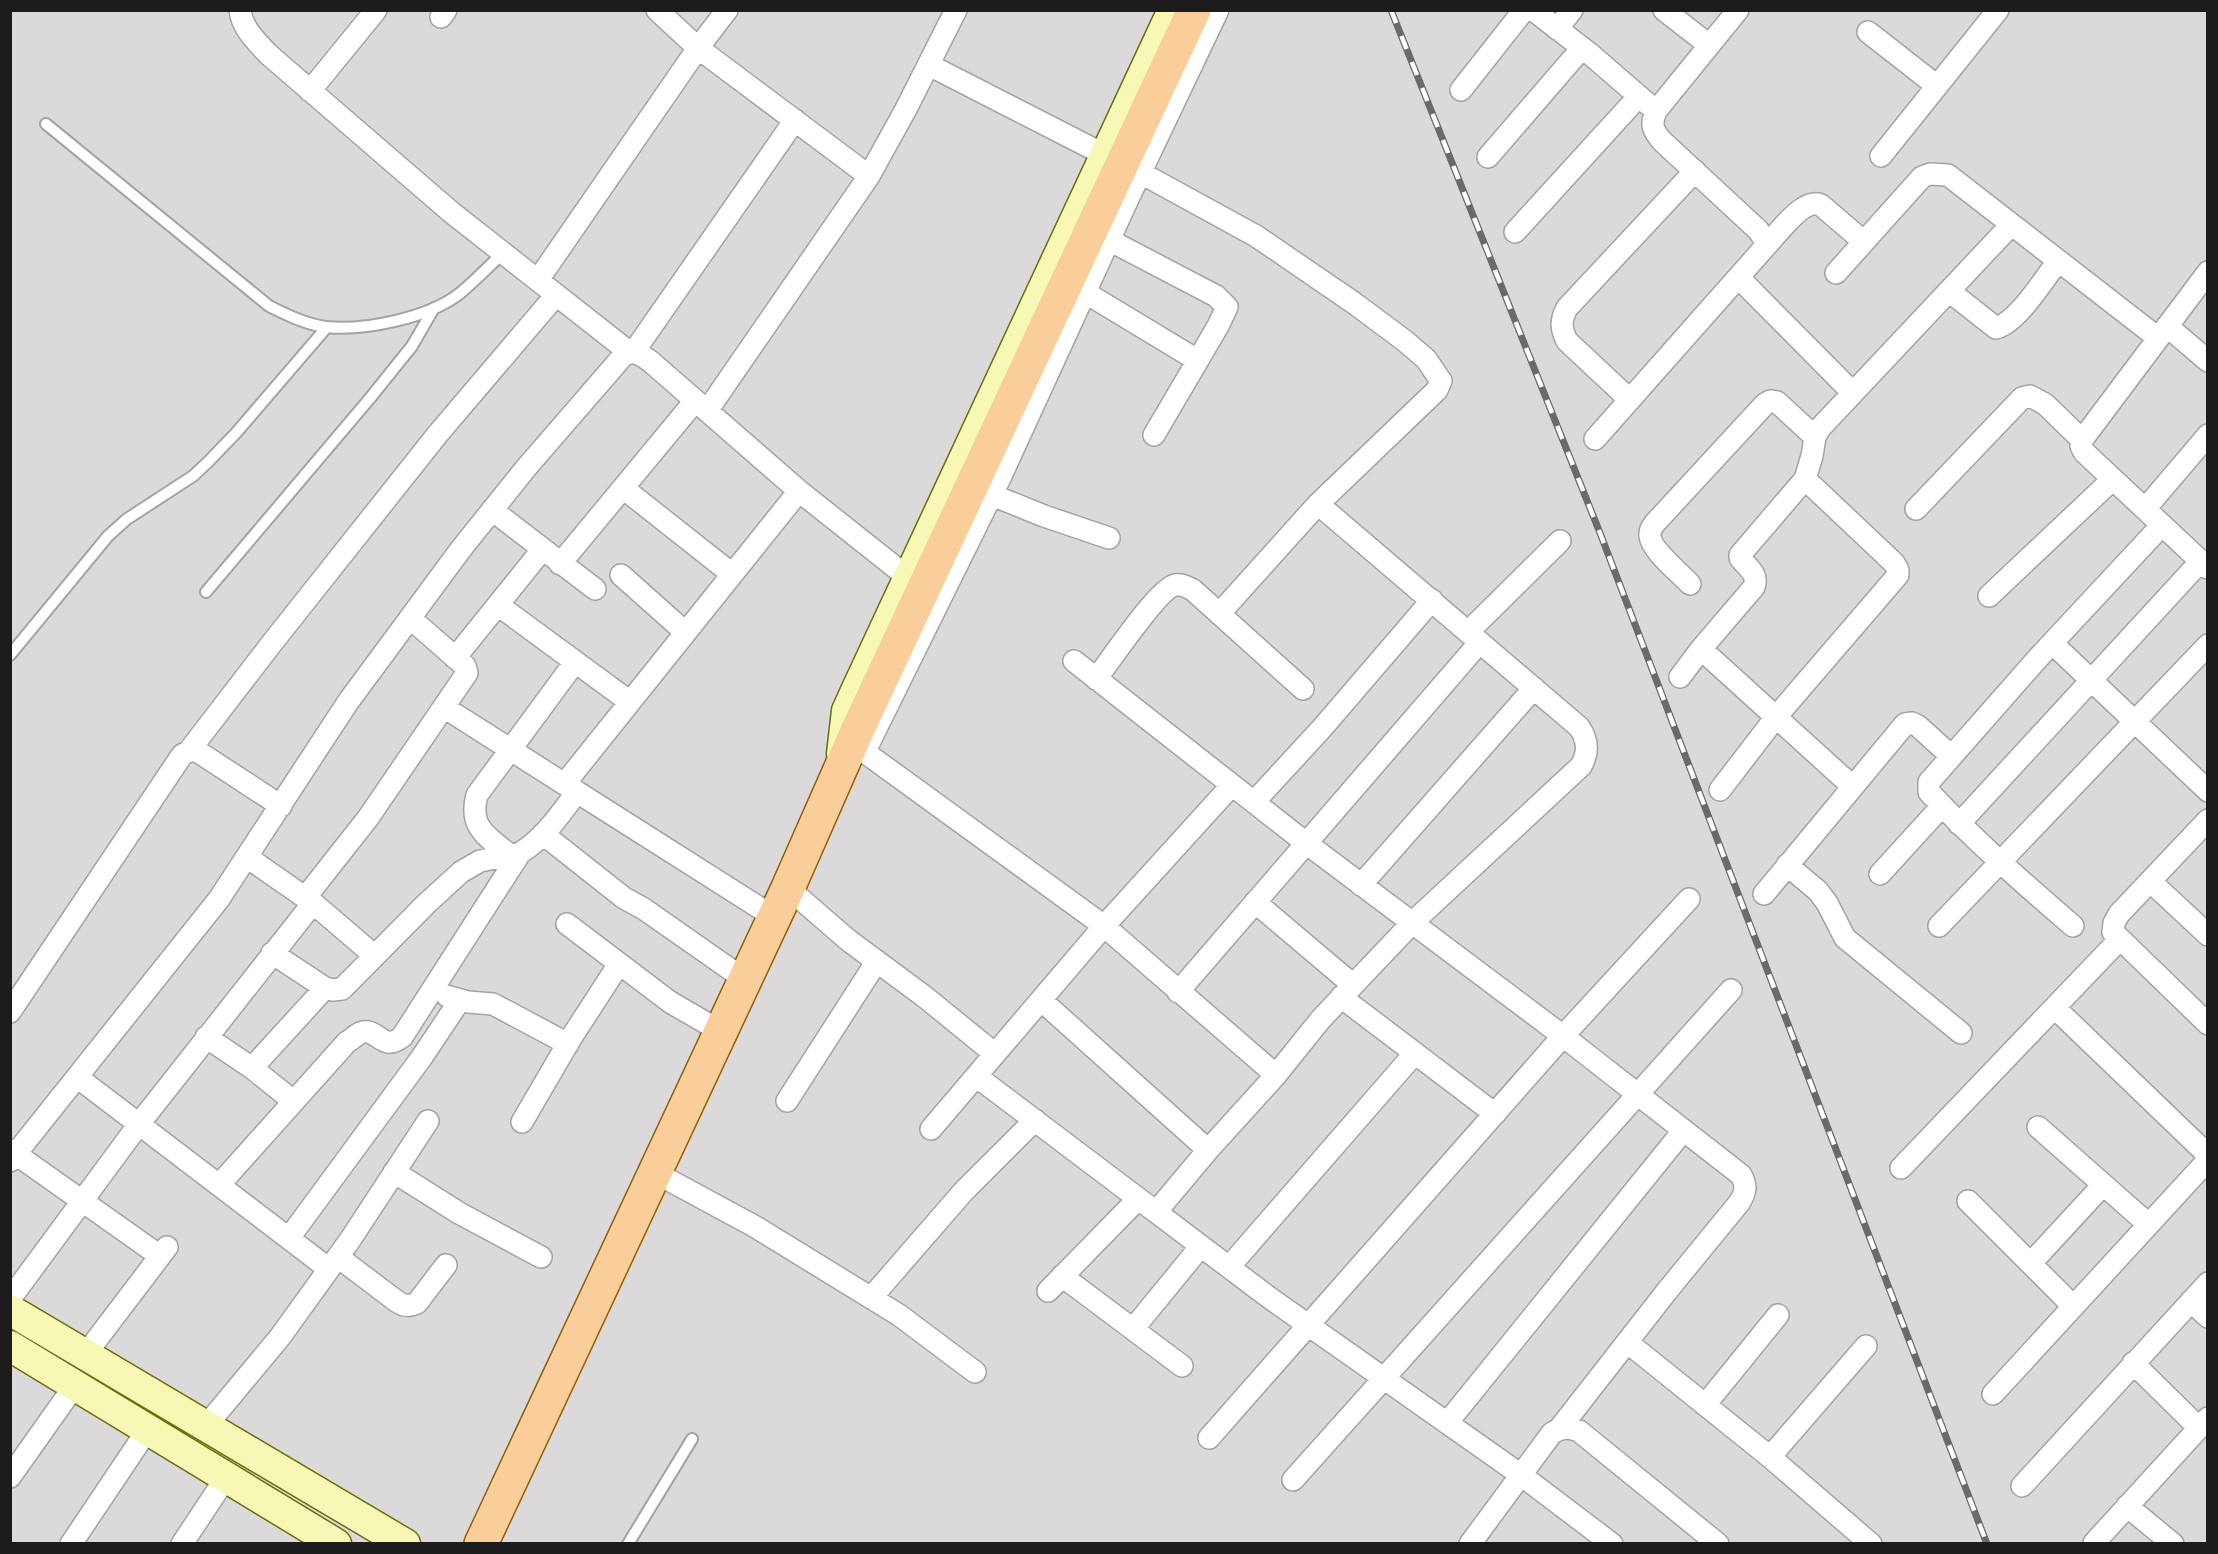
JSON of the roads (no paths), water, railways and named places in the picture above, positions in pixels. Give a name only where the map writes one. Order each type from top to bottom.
[{"type":"main road","points":[[481,1544],[854,748],[1194,10]]},
{"type":"street","points":[[240,10],[241,18],[249,32],[268,54],[451,212],[631,352],[650,361],[799,491],[910,579]]},
{"type":"street","points":[[310,91],[376,10]]},
{"type":"street","points":[[657,10],[698,48],[869,176]]},
{"type":"street","points":[[538,280],[698,48],[727,10]]},
{"type":"street","points":[[560,564],[623,488],[701,406],[869,176],[956,10]]},
{"type":"street","points":[[1173,10],[847,711],[854,748],[1104,926],[1276,1075]]},
{"type":"street","points":[[854,748],[992,495],[1218,10]]},
{"type":"street","points":[[1461,90],[1524,10]]},
{"type":"street","points":[[1533,10],[1656,111]]},
{"type":"street","points":[[1557,28],[1572,10]]},
{"type":"street","points":[[1664,10],[1709,45]]},
{"type":"street","points":[[1738,10],[1656,111],[1652,122],[1654,132],[1758,230],[1766,240],[1766,248]]},
{"type":"street","points":[[1881,156],[1998,10]]},
{"type":"street","points":[[1868,32],[1937,86]]},
{"type":"street","points":[[1488,157],[1582,48]]},
{"type":"street","points":[[929,65],[1105,155]]},
{"type":"street","points":[[1515,232],[1639,96]]},
{"type":"street","points":[[86,1355],[164,1252],[12,1155],[219,899],[348,702],[410,618],[492,510],[618,360],[631,352],[795,120]]},
{"type":"street","points":[[1629,400],[1567,341],[1561,329],[1562,317],[1695,171]]},
{"type":"street","points":[[1141,173],[1256,236],[1354,303],[1426,359],[1441,381],[1437,390],[1318,504],[1219,614]]},
{"type":"street","points":[[1836,273],[1922,177],[1930,174],[1948,175],[2058,261],[2208,361]]},
{"type":"street","points":[[1595,439],[1766,248],[1808,205],[1815,203],[1821,205],[1864,242]]},
{"type":"street","points":[[1680,677],[1754,587],[1756,579],[1740,558],[1742,551],[1805,479],[1811,462],[1815,437],[1820,428],[2012,225]]},
{"type":"street","points":[[1109,240],[1223,300],[1227,307],[1154,435]]},
{"type":"street","points":[[1949,291],[1996,328],[2004,326],[2058,261]]},
{"type":"street","points":[[1959,824],[2091,681],[2204,565],[2084,452],[2081,446],[2082,440],[2208,272]]},
{"type":"street","points":[[1739,278],[1853,393]]},
{"type":"street","points":[[1086,293],[1197,360]]},
{"type":"street","points":[[10,1012],[175,764],[182,755],[189,751],[437,435],[556,295]]},
{"type":"street","points":[[1916,509],[2022,398],[2030,396],[2037,398],[2082,440]]},
{"type":"street","points":[[1690,584],[1653,546],[1650,531],[1655,523],[1770,401],[1778,402],[1815,437]]},
{"type":"street","points":[[2145,509],[2208,435]]},
{"type":"street","points":[[1720,790],[1776,717],[1898,575],[1894,563],[1805,479]]},
{"type":"street","points":[[1989,596],[2113,479]]},
{"type":"street","points":[[623,488],[732,574]]},
{"type":"street","points":[[573,790],[567,784],[570,777],[799,491]]},
{"type":"street","points":[[992,495],[1109,538]]},
{"type":"street","points":[[1156,1212],[1347,991],[1413,922],[1564,783],[1585,759],[1587,738],[1579,727],[1318,504]]},
{"type":"street","points":[[492,510],[595,589]]},
{"type":"street","points":[[2073,926],[1959,824],[1929,792],[1929,782],[1950,755],[2162,525]]},
{"type":"street","points":[[1178,992],[1305,843],[1474,637],[1560,541]]},
{"type":"street","points":[[455,658],[542,550]]},
{"type":"street","points":[[621,575],[685,632]]},
{"type":"street","points":[[1096,679],[1159,596],[1176,585],[1186,585],[1303,689]]},
{"type":"street","points":[[1254,802],[1323,727],[1432,600]]},
{"type":"street","points":[[498,605],[630,702]]},
{"type":"street","points":[[10,1299],[139,1124],[272,953],[467,673],[465,666],[410,618]]},
{"type":"street","points":[[2052,643],[2208,791]]},
{"type":"street","points":[[1939,926],[2208,645]]},
{"type":"street","points":[[1701,649],[1852,786]]},
{"type":"street","points":[[1074,661],[1305,843],[1563,1036],[1741,1175],[1745,1184],[1745,1193],[1560,1428],[1552,1433],[1470,1544]]},
{"type":"street","points":[[515,854],[479,829],[475,815],[477,795],[575,662]]},
{"type":"street","points":[[1361,885],[1534,688]]},
{"type":"street","points":[[446,705],[450,711],[510,750],[774,917]]},
{"type":"street","points":[[1764,894],[1905,724],[1918,726],[1950,755]]},
{"type":"street","points":[[189,751],[197,751],[281,806]]},
{"type":"street","points":[[931,1129],[1104,926],[1232,785]]},
{"type":"street","points":[[219,1185],[347,1042],[360,1033],[368,1032],[391,1043],[402,1037],[515,854],[543,834],[573,790]]},
{"type":"street","points":[[1880,874],[1942,806]]},
{"type":"street","points":[[2208,820],[2119,914],[2114,923],[2113,932],[2208,1024]]},
{"type":"street","points":[[543,834],[624,898],[644,909],[744,979]]},
{"type":"street","points":[[272,953],[325,988],[342,989],[426,904],[473,863],[515,854]]},
{"type":"street","points":[[247,857],[309,900],[375,956]]},
{"type":"street","points":[[1787,866],[1818,891],[1827,903],[1845,938],[1961,1033]]},
{"type":"street","points":[[2150,881],[2208,935]]},
{"type":"street","points":[[788,888],[848,940],[925,997],[995,1054]]},
{"type":"street","points":[[1209,1438],[1563,1036],[1689,899]]},
{"type":"street","points":[[1255,902],[1415,1053],[1495,1114]]},
{"type":"street","points":[[567,924],[670,1002],[720,1031]]},
{"type":"street","points":[[1901,1168],[2120,939]]},
{"type":"street","points":[[787,1101],[877,961]]},
{"type":"street","points":[[522,1122],[619,964]]},
{"type":"street","points":[[252,1068],[325,988]]},
{"type":"street","points":[[433,990],[460,1000],[494,1004],[568,1044]]},
{"type":"street","points":[[1293,1480],[1382,1377],[1731,990]]},
{"type":"street","points":[[289,1238],[422,1057],[460,1000]]},
{"type":"street","points":[[1041,1000],[1208,1150]]},
{"type":"street","points":[[1993,1394],[2208,1157],[2055,1008]]},
{"type":"street","points":[[206,1036],[252,1068],[293,1101]]},
{"type":"street","points":[[1229,1267],[1415,1053]]},
{"type":"street","points":[[976,1076],[1309,1326],[1521,1475],[1611,1544]]},
{"type":"street","points":[[77,1077],[289,1238],[403,1305],[410,1306],[417,1303],[446,1264]]},
{"type":"street","points":[[871,1298],[963,1192],[1035,1120]]},
{"type":"street","points":[[206,1426],[280,1337],[334,1263],[428,1121]]},
{"type":"street","points":[[2038,1127],[2148,1224]]},
{"type":"street","points":[[1447,1423],[1683,1131]]},
{"type":"street","points":[[394,1172],[459,1213],[541,1257]]},
{"type":"street","points":[[654,1173],[754,1226],[900,1315],[975,1372]]},
{"type":"street","points":[[2031,1263],[2103,1185]]},
{"type":"street","points":[[1138,1199],[1055,1283],[1133,1329],[1182,1366]]},
{"type":"street","points":[[1968,1201],[2073,1306]]},
{"type":"street","points":[[1133,1329],[1201,1246]]},
{"type":"street","points":[[2022,1486],[2208,1283]]},
{"type":"street","points":[[2191,1301],[2208,1317]]},
{"type":"street","points":[[10,1310],[405,1544]]},
{"type":"street","points":[[1705,1405],[1778,1315]]},
{"type":"street","points":[[1627,1342],[1770,1457],[1871,1544]]},
{"type":"street","points":[[10,1346],[336,1544]]},
{"type":"street","points":[[1770,1457],[1866,1346]]},
{"type":"street","points":[[2094,1542],[2203,1422],[2133,1363]]},
{"type":"street","points":[[10,1477],[75,1385]]},
{"type":"street","points":[[1560,1428],[1579,1431],[1718,1544]]},
{"type":"street","points":[[71,1544],[148,1429]]},
{"type":"street","points":[[182,1544],[226,1476]]},
{"type":"street","points":[[2127,1506],[2173,1544]]},
{"type":"lane","points":[[46,124],[269,306],[304,322],[327,327],[379,325],[406,318],[434,308],[457,295],[503,253]]},
{"type":"lane","points":[[206,592],[412,346],[434,308]]},
{"type":"lane","points":[[10,655],[108,536],[127,519],[193,476],[208,462],[236,433],[327,327]]},
{"type":"lane","points":[[628,1544],[692,1438]]},
{"type":"railway","points":[[1391,10],[1600,533],[1987,1544]]}]
